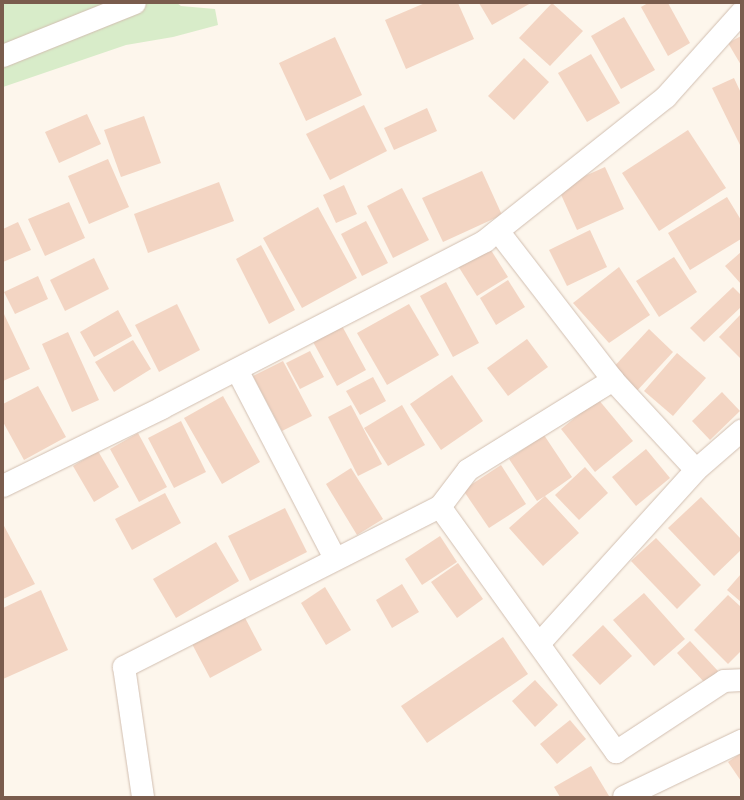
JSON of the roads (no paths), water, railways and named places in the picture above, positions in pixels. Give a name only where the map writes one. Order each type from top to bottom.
[{"type":"street","points":[[3,56],[135,3]]},
{"type":"street","points":[[3,486],[237,370],[485,241],[666,97],[741,13]]},
{"type":"street","points":[[498,231],[613,380],[696,470]]},
{"type":"street","points":[[237,370],[335,558]]},
{"type":"street","points":[[143,797],[124,667],[335,558],[440,507],[468,470],[613,380]]},
{"type":"street","points":[[539,644],[696,470],[741,431]]},
{"type":"street","points":[[440,507],[616,752],[724,681],[741,680]]},
{"type":"street","points":[[624,797],[741,742]]}]
